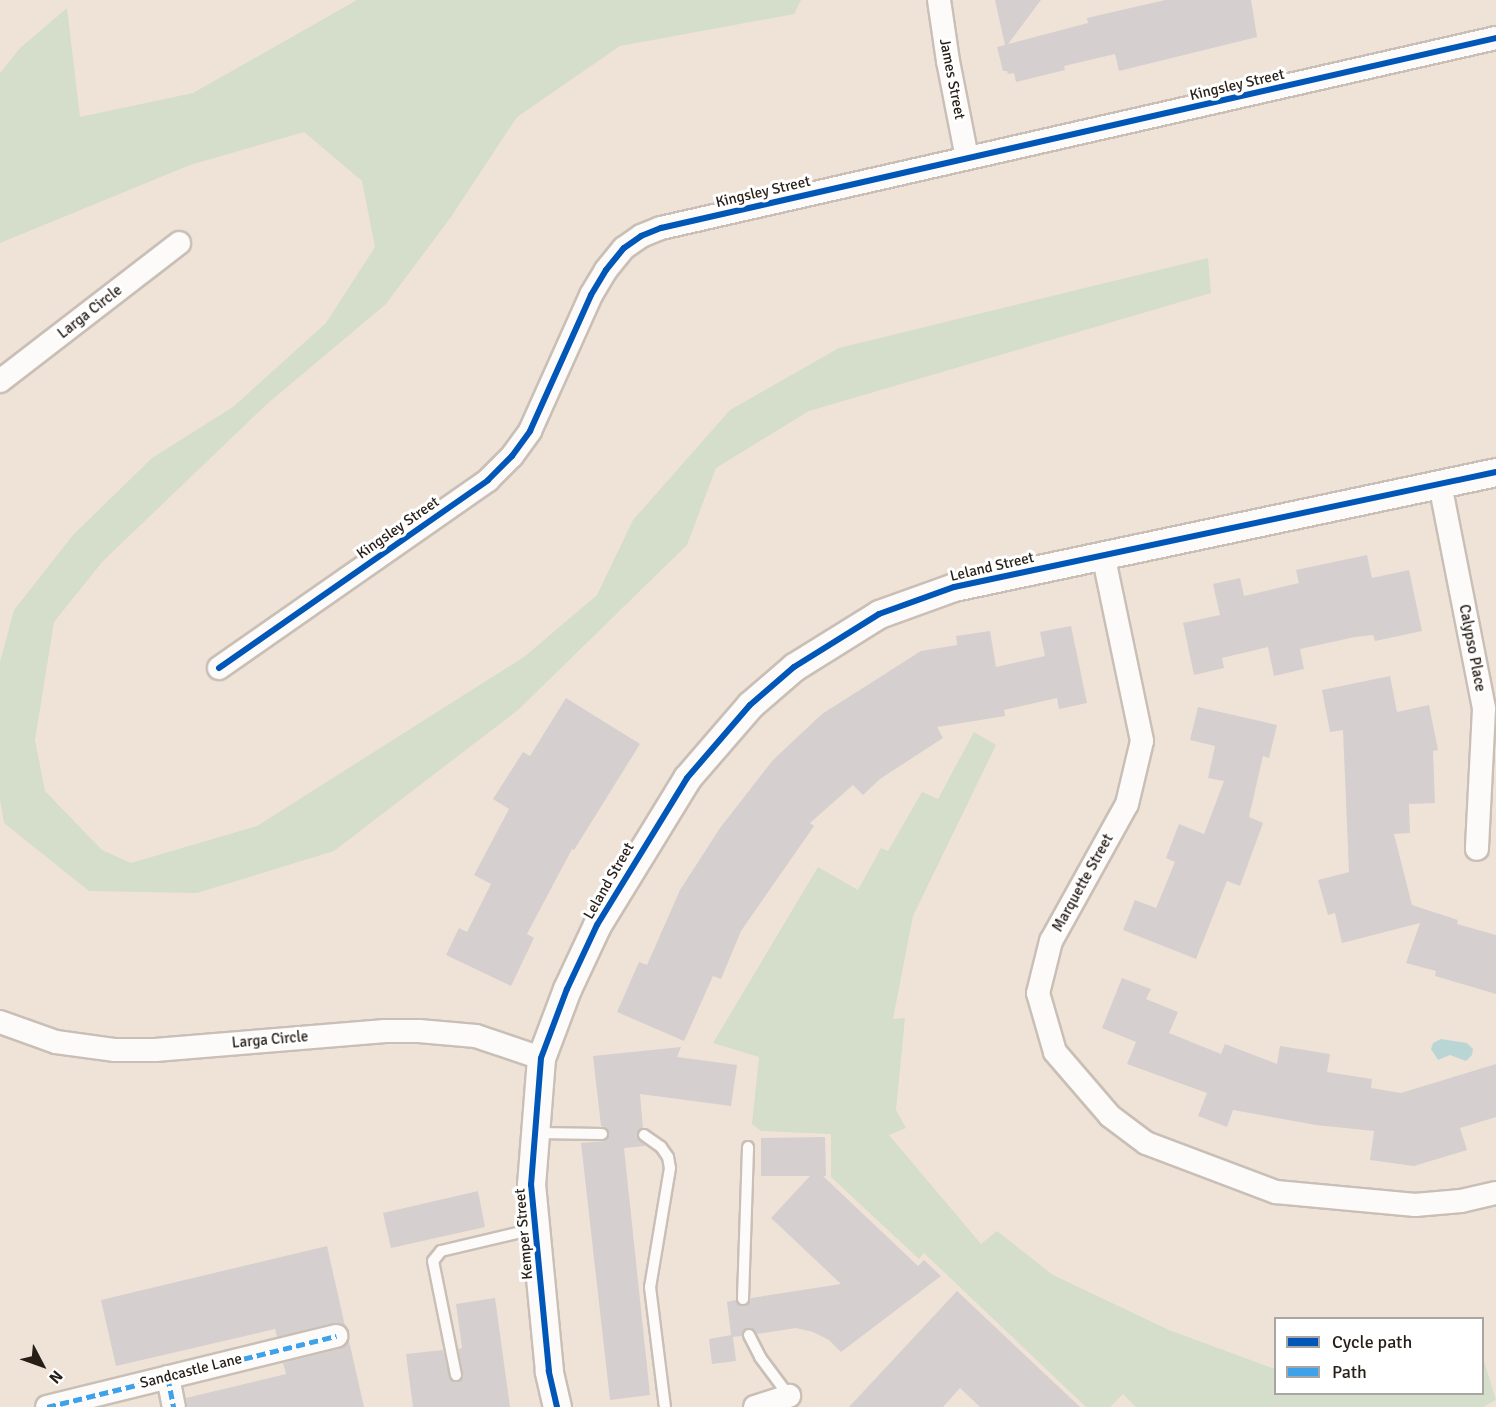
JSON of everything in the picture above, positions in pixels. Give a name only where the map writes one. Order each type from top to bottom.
[{"type":"street","name":"James Street","points":[[939,0],[967,158]]},
{"type":"street","name":"Kingsley Street","points":[[219,668],[488,480],[512,456],[530,430],[591,295],[618,255],[641,236],[661,228],[1496,38]]},
{"type":"street","name":"Larga Circle","points":[[0,381],[179,243]]},
{"type":"street","name":"Leland Street","points":[[541,1058],[567,989],[597,925],[687,778],[750,705],[794,667],[879,614],[954,587],[1496,472]]},
{"type":"street","name":"Calypso Place","points":[[1440,484],[1484,709],[1477,849]]},
{"type":"street","name":"Marquette Street","points":[[1103,554],[1142,741],[1127,804],[1051,941],[1038,993],[1055,1052],[1110,1116],[1146,1143],[1276,1192],[1415,1205],[1461,1201],[1496,1193]]},
{"type":"street","name":"Larga Circle","points":[[0,1022],[56,1042],[115,1050],[155,1050],[385,1031],[419,1031],[476,1036],[541,1058]]},
{"type":"street","name":"Kemper Street","points":[[541,1058],[531,1185],[549,1371],[557,1407]]},
{"type":"street","name":"Sandcastle Lane","points":[[46,1407],[336,1336]]},
{"type":"street","points":[[168,1377],[174,1407]]},
{"type":"street","points":[[755,1407],[789,1396]]},
{"type":"lane","points":[[534,1133],[602,1134]]},
{"type":"lane","points":[[644,1135],[661,1148],[668,1157],[670,1168],[650,1287],[665,1407]]},
{"type":"lane","points":[[743,1299],[748,1147]]},
{"type":"lane","points":[[456,1375],[433,1261],[441,1251],[534,1229]]},
{"type":"lane","points":[[749,1335],[760,1357],[789,1396]]},
{"type":"green space","points":[[357,0],[801,0],[794,14],[620,46],[517,117],[451,217],[386,304],[267,404],[103,561],[54,622],[35,740],[45,791],[102,850],[131,863],[257,826],[524,657],[597,595],[633,520],[730,410],[839,348],[1208,258],[1211,293],[809,411],[716,468],[687,545],[518,710],[334,851],[197,893],[89,891],[4,823],[0,799],[0,662],[14,610],[73,535],[152,458],[233,407],[326,323],[375,247],[362,181],[304,132],[190,165],[0,243],[0,73],[20,48],[67,8],[80,117],[193,93]]},
{"type":"green space","points":[[974,732],[996,745],[913,916],[893,1019],[905,1018],[896,1110],[906,1128],[889,1135],[981,1244],[997,1231],[1053,1275],[1169,1330],[1274,1369],[1274,1395],[1484,1395],[1484,1361],[1496,1400],[1483,1407],[1136,1407],[1123,1394],[1110,1407],[1086,1407],[924,1253],[919,1259],[831,1177],[831,1134],[761,1131],[752,1124],[759,1057],[713,1043],[818,867],[858,890],[881,848],[888,851],[922,792],[938,799]]},
{"type":"water","points":[[1441,1039],[1467,1043],[1473,1049],[1472,1055],[1466,1061],[1450,1055],[1438,1060],[1431,1049],[1433,1043]]},
{"type":"building","points":[[995,0],[1041,0],[1008,44],[1088,23],[1087,18],[1165,0],[1251,0],[1257,37],[1119,71],[1115,54],[1064,66],[1065,70],[1016,82],[1014,73],[1008,74],[1007,71],[1003,71],[997,47],[1005,45]]},
{"type":"building","points":[[1367,555],[1372,578],[1409,570],[1422,631],[1375,641],[1373,635],[1355,637],[1300,649],[1304,669],[1274,676],[1268,647],[1222,658],[1224,668],[1194,675],[1183,623],[1220,615],[1213,584],[1240,578],[1244,596],[1299,583],[1296,570]]},
{"type":"building","points":[[1071,626],[1087,703],[1059,709],[1057,698],[1004,710],[1005,716],[937,727],[943,738],[880,779],[863,795],[853,785],[810,823],[814,826],[741,931],[721,979],[713,976],[684,1041],[617,1012],[639,962],[647,965],[680,890],[720,828],[773,760],[822,714],[921,651],[957,645],[956,636],[990,631],[996,667],[1045,656],[1040,632]]},
{"type":"building","points":[[1390,676],[1397,712],[1429,705],[1438,750],[1433,751],[1435,803],[1409,804],[1410,833],[1394,834],[1412,905],[1458,920],[1457,924],[1496,935],[1496,994],[1435,976],[1436,971],[1406,963],[1420,923],[1342,943],[1335,913],[1328,915],[1318,880],[1349,872],[1343,730],[1330,732],[1322,690]]},
{"type":"building","points":[[566,698],[640,744],[574,850],[572,849],[527,934],[534,938],[511,986],[446,955],[459,928],[467,932],[491,884],[474,875],[509,809],[493,799],[523,752],[530,756]]},
{"type":"building","points":[[1198,707],[1277,725],[1269,758],[1263,756],[1249,817],[1263,823],[1240,886],[1227,881],[1196,959],[1123,930],[1135,900],[1156,908],[1175,862],[1166,858],[1179,824],[1204,834],[1224,781],[1208,778],[1215,746],[1190,740]]},
{"type":"building","points":[[1122,978],[1151,989],[1146,999],[1178,1012],[1169,1033],[1221,1054],[1225,1044],[1277,1064],[1280,1046],[1330,1054],[1327,1072],[1372,1079],[1371,1088],[1401,1093],[1496,1064],[1496,1117],[1460,1128],[1467,1150],[1414,1166],[1370,1160],[1374,1131],[1316,1125],[1233,1110],[1227,1127],[1198,1116],[1207,1093],[1127,1064],[1136,1042],[1102,1028]]},
{"type":"building","points":[[681,1047],[677,1057],[737,1065],[731,1106],[640,1094],[643,1128],[637,1135],[645,1146],[624,1148],[650,1395],[610,1400],[581,1143],[605,1141],[609,1135],[606,1128],[601,1126],[593,1056]]},
{"type":"building","points":[[825,1137],[826,1176],[823,1176],[918,1266],[924,1260],[941,1276],[841,1352],[829,1340],[813,1332],[796,1328],[757,1334],[749,1328],[743,1330],[742,1336],[733,1337],[736,1361],[712,1364],[709,1339],[731,1335],[727,1302],[736,1300],[743,1306],[749,1303],[751,1298],[841,1284],[771,1218],[810,1176],[761,1176],[761,1138]]},
{"type":"building","points":[[478,1191],[485,1227],[391,1248],[383,1213]]},
{"type":"building","points":[[327,1246],[345,1326],[333,1323],[277,1337],[275,1329],[116,1366],[101,1300]]},
{"type":"building","points":[[957,1291],[1080,1407],[980,1407],[960,1388],[943,1407],[849,1407]]},
{"type":"building","points":[[495,1298],[510,1407],[413,1407],[406,1354],[443,1350],[450,1379],[454,1382],[460,1381],[463,1374],[458,1349],[462,1348],[456,1304]]},
{"type":"building","points":[[349,1341],[364,1407],[187,1407],[186,1398],[286,1374],[283,1363],[339,1349]]},
{"type":"marked path","points":[[47,1407],[336,1336]]},
{"type":"marked path","points":[[168,1377],[174,1407]]},
{"type":"cycle path","points":[[219,668],[488,480],[512,456],[530,431],[591,295],[606,270],[624,248],[641,236],[661,228],[1496,38]]},
{"type":"cycle path","points":[[557,1407],[549,1371],[531,1185],[541,1058],[567,989],[597,925],[687,778],[750,705],[794,667],[879,614],[954,587],[1496,472]]}]
